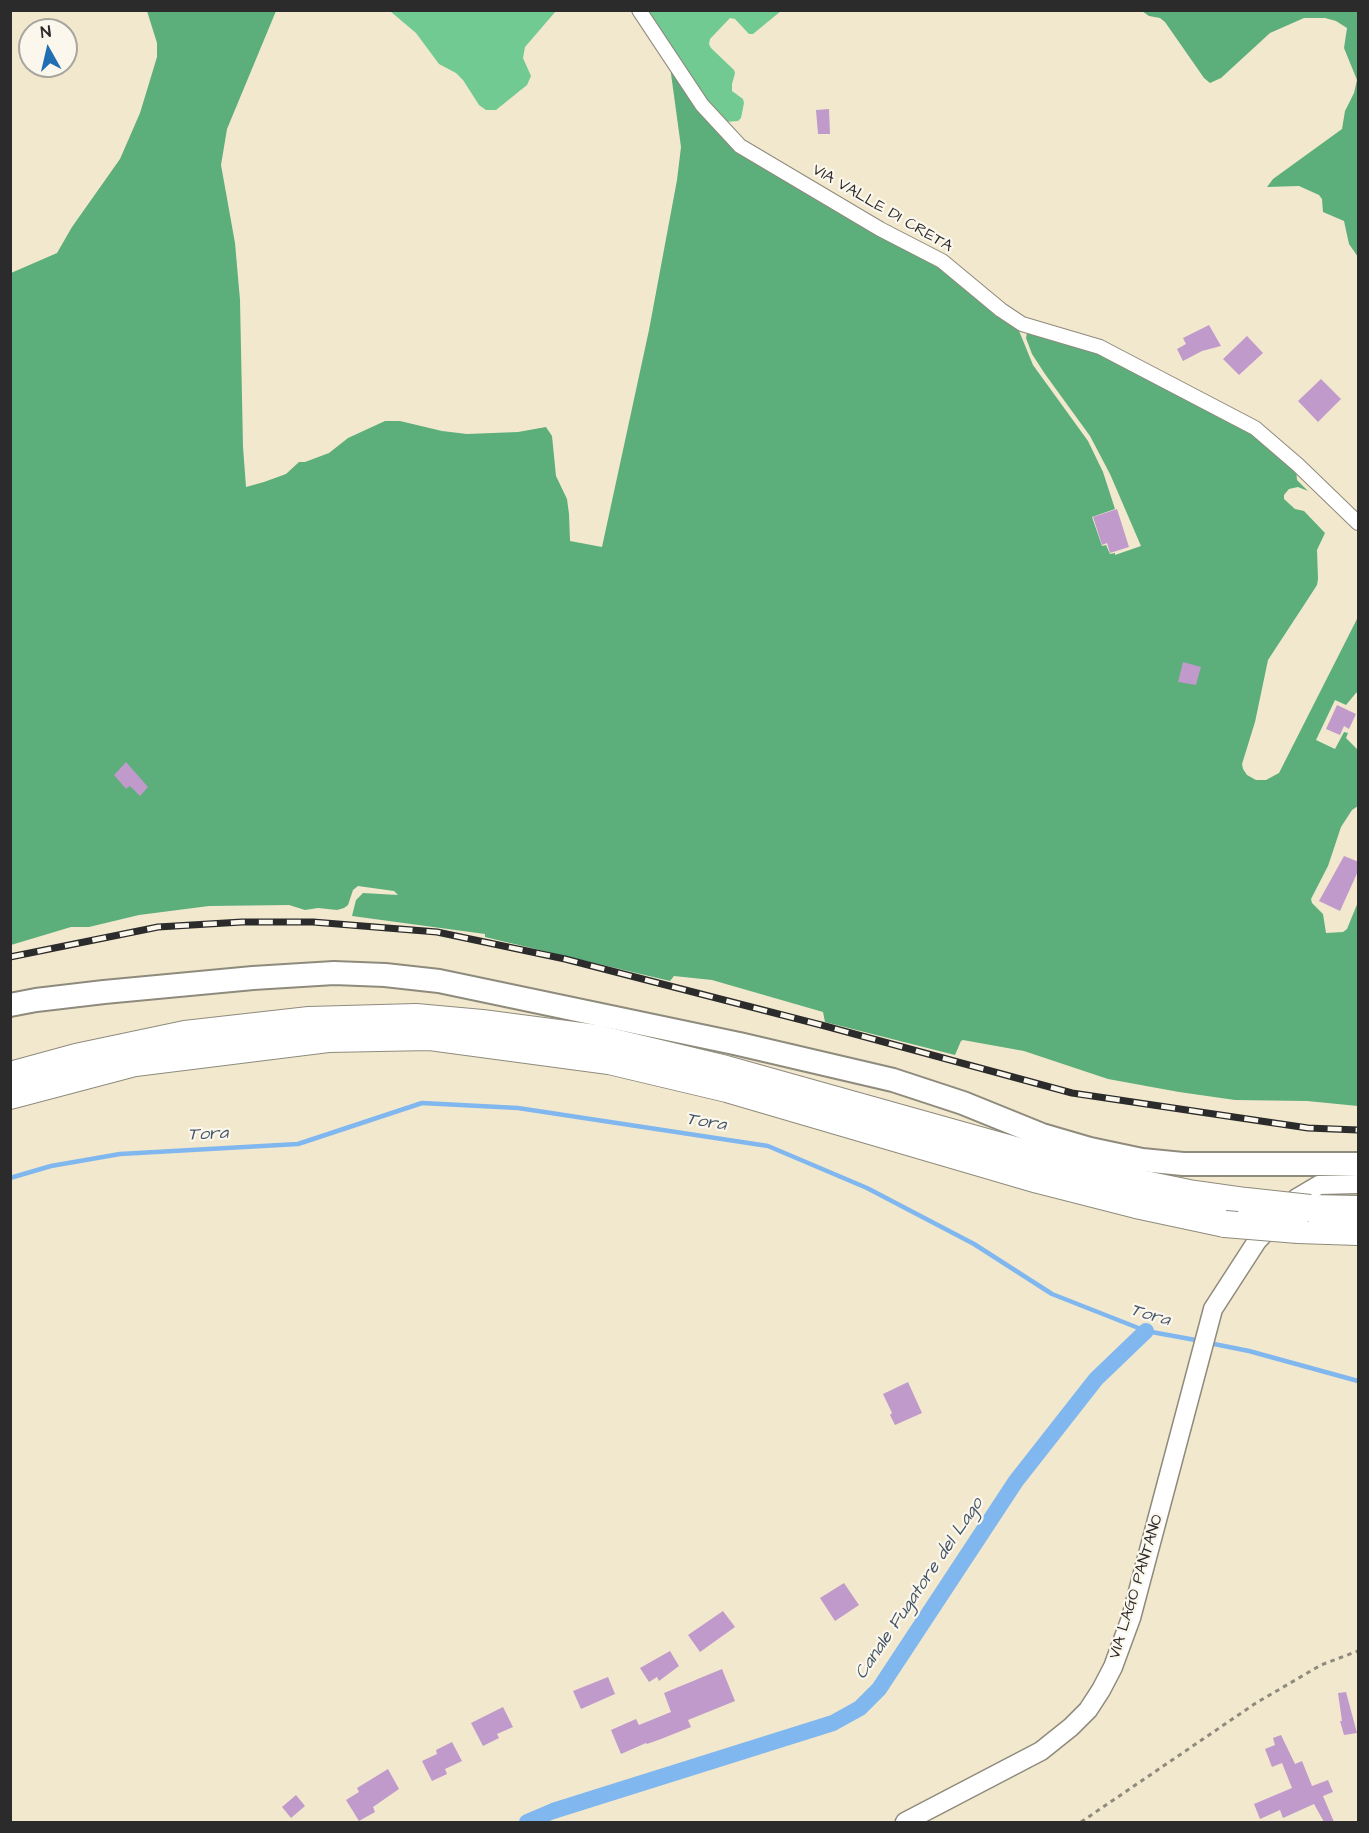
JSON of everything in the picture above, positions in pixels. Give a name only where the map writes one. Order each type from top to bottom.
[{"type":"highway","points":[[10,1075],[185,1034],[253,1026],[309,1020],[416,1017],[471,1022],[596,1038],[726,1069],[1114,1178],[1189,1193],[1246,1201],[1310,1208],[1359,1209]]},
{"type":"highway","points":[[10,1096],[135,1063],[328,1039],[430,1037],[609,1061],[727,1089],[1038,1180],[1136,1205],[1225,1224],[1359,1232]]},
{"type":"main road","points":[[10,1005],[116,991],[334,973],[385,975],[439,981],[727,1041],[893,1080],[963,1103],[1041,1135],[1090,1149],[1142,1160],[1183,1164],[1359,1164]]},
{"type":"street","name":"VIA VALLE DI CRETA","points":[[639,10],[702,105],[740,146],[880,229],[942,261],[1001,310],[1022,324],[1100,347],[1255,428],[1359,523]]},
{"type":"street","name":"VIA LAGO PANTANO","points":[[905,1822],[1041,1751],[1088,1710],[1101,1690],[1123,1641],[1213,1309],[1257,1241],[1297,1198],[1319,1185],[1359,1184]]},
{"type":"path","points":[[1081,1822],[1256,1703],[1321,1665],[1359,1651]]},
{"type":"green space","points":[[147,11],[276,11],[227,129],[221,165],[235,243],[240,300],[246,487],[286,474],[299,462],[329,453],[348,438],[385,421],[400,421],[442,431],[467,434],[518,432],[546,427],[552,436],[556,476],[567,499],[570,541],[602,547],[649,330],[677,180],[681,147],[669,59],[720,126],[930,256],[1015,321],[1033,365],[1088,441],[1103,472],[1115,509],[1092,517],[1102,546],[1106,545],[1110,554],[1115,553],[1115,555],[1141,546],[1110,474],[1090,436],[1032,354],[1026,338],[1028,328],[1101,348],[1250,430],[1296,469],[1297,480],[1308,491],[1298,487],[1289,489],[1284,499],[1295,509],[1304,511],[1325,533],[1317,550],[1317,585],[1268,660],[1255,722],[1242,764],[1247,775],[1256,780],[1266,780],[1279,773],[1358,617],[1358,692],[1346,705],[1335,700],[1316,740],[1335,749],[1344,732],[1348,733],[1346,738],[1358,750],[1358,806],[1352,810],[1341,827],[1328,866],[1311,899],[1323,914],[1326,933],[1343,932],[1347,929],[1358,902],[1358,1106],[1307,1101],[1235,1100],[1179,1092],[1108,1079],[1024,1051],[963,1040],[955,1055],[825,1022],[823,1012],[712,980],[674,976],[670,981],[485,937],[485,934],[352,916],[356,900],[363,893],[398,895],[394,891],[358,886],[353,890],[348,905],[337,910],[318,908],[305,910],[289,905],[209,906],[139,915],[89,927],[71,927],[11,945],[11,273],[57,253],[72,227],[120,159],[140,113],[157,57],[157,43]]},
{"type":"green space","points":[[390,11],[556,11],[525,47],[523,58],[531,76],[527,85],[496,110],[486,110],[479,105],[463,80],[456,73],[439,64],[416,33]]},
{"type":"green space","points":[[647,11],[781,11],[753,34],[749,34],[735,19],[730,18],[710,39],[711,48],[734,70],[732,91],[743,99],[744,103],[741,118],[738,121],[725,122],[684,71]]},
{"type":"green space","points":[[1142,11],[1358,11],[1358,257],[1349,244],[1344,221],[1323,212],[1322,199],[1319,195],[1299,186],[1267,187],[1273,179],[1342,129],[1345,111],[1354,93],[1357,80],[1344,48],[1347,28],[1336,21],[1325,18],[1304,18],[1270,33],[1221,78],[1210,83],[1204,78],[1165,22]]},
{"type":"building","points":[[829,109],[830,134],[818,134],[816,110]]},
{"type":"building","points":[[1209,325],[1221,346],[1202,351],[1183,361],[1177,349],[1186,344],[1183,338]]},
{"type":"building","points":[[1247,336],[1263,353],[1239,375],[1223,359]]},
{"type":"building","points":[[1321,379],[1341,399],[1318,422],[1298,401]]},
{"type":"building","points":[[1117,509],[1129,547],[1110,553],[1107,543],[1102,545],[1093,517]]},
{"type":"building","points":[[1183,662],[1201,667],[1196,685],[1178,682]]},
{"type":"building","points":[[1337,705],[1356,714],[1349,729],[1344,726],[1340,735],[1326,729]]},
{"type":"building","points":[[126,762],[148,787],[140,796],[130,786],[126,789],[114,775]]},
{"type":"building","points":[[1344,856],[1359,862],[1359,869],[1340,911],[1319,901]]},
{"type":"building","points":[[908,1382],[922,1413],[895,1425],[883,1394]]},
{"type":"building","points":[[844,1583],[859,1605],[835,1621],[820,1598]]},
{"type":"building","points":[[723,1611],[735,1627],[700,1652],[688,1635]]},
{"type":"building","points":[[670,1651],[679,1666],[659,1681],[657,1677],[649,1682],[640,1668]]},
{"type":"building","points":[[722,1669],[735,1701],[688,1720],[691,1727],[621,1754],[611,1730],[636,1719],[639,1725],[671,1712],[664,1693]]},
{"type":"building","points":[[608,1677],[615,1694],[581,1709],[573,1691]]},
{"type":"building","points":[[1346,1692],[1357,1733],[1344,1735],[1340,1721],[1342,1721],[1338,1693]]},
{"type":"building","points":[[503,1707],[513,1727],[497,1734],[499,1738],[483,1746],[471,1723]]},
{"type":"building","points":[[1281,1735],[1295,1764],[1302,1761],[1312,1786],[1328,1780],[1333,1792],[1323,1796],[1334,1822],[1324,1822],[1314,1804],[1283,1818],[1280,1810],[1260,1819],[1254,1804],[1292,1788],[1282,1763],[1272,1767],[1265,1749],[1275,1745],[1273,1738]]},
{"type":"building","points":[[452,1742],[462,1761],[445,1769],[447,1774],[432,1781],[422,1761],[437,1754],[436,1750]]},
{"type":"building","points":[[388,1769],[399,1789],[373,1807],[375,1812],[359,1821],[346,1800],[359,1792],[357,1788]]},
{"type":"building","points":[[296,1795],[305,1806],[291,1818],[282,1807]]},
{"type":"waterway","name":"Tora","points":[[10,1178],[51,1166],[120,1154],[298,1144],[422,1103],[518,1108],[768,1146],[867,1188],[974,1244],[1052,1294],[1146,1331],[1201,1341]]},
{"type":"waterway","name":"Canale Fugatore del Lago","points":[[527,1822],[553,1811],[833,1723],[860,1708],[879,1689],[1016,1481],[1096,1379],[1146,1331]]},
{"type":"waterway","name":"Tora","points":[[1209,1343],[1249,1351],[1358,1381]]},
{"type":"railway","points":[[10,957],[158,927],[242,922],[313,922],[437,932],[565,959],[1072,1093],[1308,1128],[1358,1130]]}]
